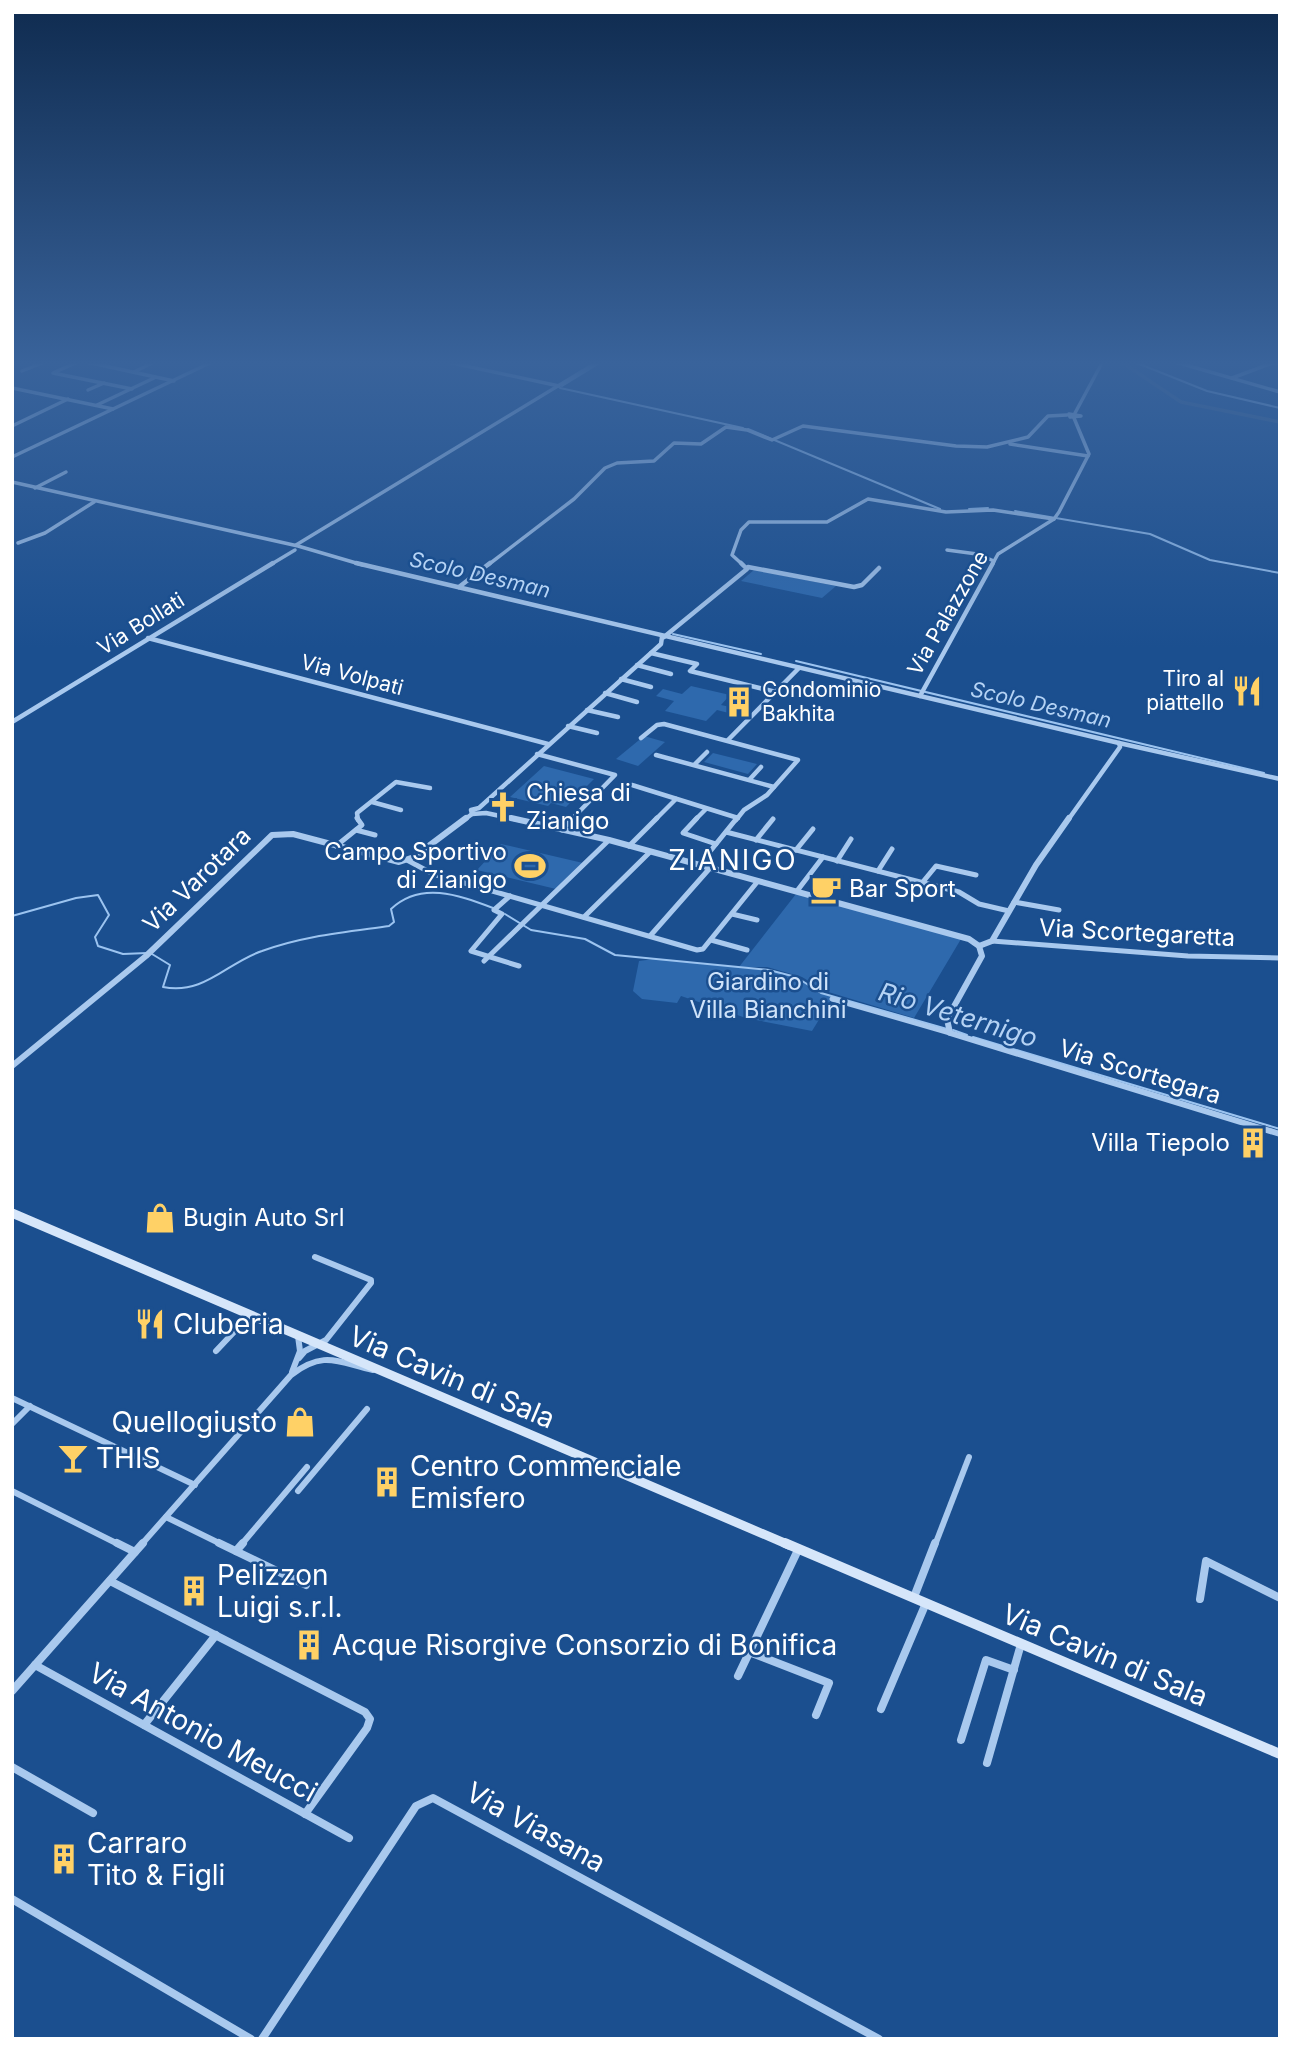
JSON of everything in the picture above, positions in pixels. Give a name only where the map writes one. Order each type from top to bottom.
[{"type":"main road","name":"Via Cavin di Sala","points":[[12,1213],[1280,1754]]},
{"type":"street","points":[[295,548],[444,457]]},
{"type":"street","points":[[461,586],[574,499],[610,464],[654,461],[659,457]]},
{"type":"street","points":[[879,568],[862,584],[854,587],[748,567],[732,557],[747,523],[827,522],[865,500],[949,512],[993,510],[1056,517],[1088,457]]},
{"type":"street","points":[[37,487],[66,472]]},
{"type":"street","points":[[12,482],[461,586],[663,637],[921,694],[1119,745],[1280,779]]},
{"type":"street","points":[[18,543],[46,533],[94,502]]},
{"type":"street","name":"Via Palazzone","points":[[921,694],[994,561],[1008,546],[1056,517]]},
{"type":"street","name":"Via Bollati","points":[[12,722],[295,548]]},
{"type":"street","points":[[947,550],[977,554],[994,561]]},
{"type":"street","points":[[663,637],[668,637],[748,567]]},
{"type":"street","name":"Via Volpati","points":[[150,637],[548,744]]},
{"type":"street","points":[[663,637],[663,642],[480,808],[471,810],[471,814],[407,860],[417,869],[700,950],[758,881]]},
{"type":"street","points":[[651,653],[696,664],[690,671],[776,692]]},
{"type":"street","points":[[637,665],[671,674]]},
{"type":"street","points":[[728,740],[799,668]]},
{"type":"street","points":[[621,679],[651,687]]},
{"type":"street","points":[[605,694],[637,702]]},
{"type":"street","points":[[587,710],[618,717]]},
{"type":"street","points":[[642,738],[660,724],[798,760],[775,787],[738,818],[699,865]]},
{"type":"street","points":[[568,726],[597,733]]},
{"type":"street","points":[[979,946],[992,941],[1014,902],[1119,745]]},
{"type":"street","points":[[695,764],[707,752]]},
{"type":"street","points":[[537,754],[615,775],[562,830]]},
{"type":"street","points":[[656,755],[775,787]]},
{"type":"street","points":[[750,779],[761,766]]},
{"type":"street","points":[[336,846],[362,823],[355,815],[396,782],[403,781],[430,789]]},
{"type":"street","points":[[632,785],[738,818]]},
{"type":"street","points":[[629,846],[676,799]]},
{"type":"street","points":[[372,802],[401,810]]},
{"type":"street","points":[[480,808],[486,813]]},
{"type":"street","points":[[706,809],[683,834],[716,844]]},
{"type":"street","points":[[471,814],[486,813],[609,840],[962,937],[979,946],[982,956],[948,1016],[948,1030]]},
{"type":"street","points":[[756,840],[773,819]]},
{"type":"street","points":[[796,850],[813,829]]},
{"type":"street","points":[[356,830],[374,835]]},
{"type":"street","name":"Via Varotara","points":[[12,1066],[149,954],[272,835],[288,832],[385,860],[407,860]]},
{"type":"street","points":[[726,832],[959,892],[977,903],[1009,911]]},
{"type":"street","points":[[837,861],[851,839]]},
{"type":"street","points":[[486,959],[609,840]]},
{"type":"street","points":[[878,871],[892,849]]},
{"type":"street","points":[[584,918],[650,852]]},
{"type":"street","points":[[797,891],[822,857]]},
{"type":"street","points":[[922,883],[936,866],[976,875]]},
{"type":"street","points":[[650,936],[710,868]]},
{"type":"street","points":[[510,896],[495,909],[502,914],[471,951],[486,959],[519,966]]},
{"type":"street","points":[[1014,902],[1059,910]]},
{"type":"street","points":[[732,914],[757,920]]},
{"type":"street","points":[[711,940],[747,950]]},
{"type":"street","name":"Via Scortegaretta","points":[[992,941],[1188,957],[1280,958]]},
{"type":"street","name":"Via Scortegara","points":[[832,999],[948,1030],[1280,1134]]},
{"type":"street","points":[[299,1358],[326,1340],[369,1288],[371,1280],[315,1257]]},
{"type":"street","points":[[216,1351],[250,1315]]},
{"type":"street","points":[[291,1375],[299,1358],[298,1336]]},
{"type":"street","points":[[12,1691],[291,1375],[309,1361],[318,1345]]},
{"type":"street","points":[[309,1361],[331,1357],[360,1368],[382,1372]]},
{"type":"street","points":[[12,1398],[195,1485]]},
{"type":"street","points":[[12,1424],[30,1406]]},
{"type":"street","points":[[298,1492],[367,1409]]},
{"type":"street","points":[[913,1598],[970,1457]]},
{"type":"street","points":[[236,1552],[307,1467]]},
{"type":"street","points":[[12,1491],[135,1552]]},
{"type":"street","points":[[166,1517],[306,1585]]},
{"type":"street","points":[[737,1676],[799,1549]]},
{"type":"street","points":[[1200,1599],[1206,1561],[1280,1598]]},
{"type":"street","points":[[110,1581],[361,1709],[369,1716],[367,1728],[305,1814]]},
{"type":"street","points":[[881,1709],[926,1603]]},
{"type":"street","points":[[144,1725],[216,1635]]},
{"type":"street","points":[[987,1763],[1021,1644]]},
{"type":"street","points":[[749,1652],[829,1683],[816,1715]]},
{"type":"street","points":[[961,1740],[986,1660],[1014,1670]]},
{"type":"street","name":"Via Antonio Meucci","points":[[36,1665],[349,1838]]},
{"type":"street","points":[[12,1767],[93,1813]]},
{"type":"street","name":"Via Viasana","points":[[262,2039],[416,1806],[427,1798],[441,1801],[879,2039]]},
{"type":"street","points":[[12,1899],[251,2039]]},
{"type":"green space","points":[[754,570],[836,586],[822,598],[741,581]]},
{"type":"green space","points":[[691,686],[730,695],[721,705],[750,711],[744,717],[717,710],[706,721],[665,711],[674,701],[656,696],[663,689],[682,694]]},
{"type":"green space","points":[[644,736],[665,742],[638,766],[616,759]]},
{"type":"green space","points":[[713,753],[757,764],[748,774],[704,762]]},
{"type":"green space","points":[[544,766],[594,779],[566,807],[551,803],[548,806],[510,797]]},
{"type":"green space","name":"Campo Sportivo di Zianigo","points":[[501,844],[583,863],[556,889],[477,870]]},
{"type":"green space","points":[[796,894],[961,939],[914,1018],[825,991],[802,977],[767,967],[739,967]]},
{"type":"green space","name":"Giardino di Villa Bianchini","points":[[654,959],[769,970],[796,977],[821,993],[833,997],[812,1031],[746,1018],[681,996],[677,1003],[642,999],[633,991],[639,961]]},
{"type":"waterway","points":[[815,457],[940,509]]},
{"type":"waterway","points":[[969,509],[988,508]]},
{"type":"waterway","points":[[1015,511],[1150,534],[1210,560],[1280,573]]},
{"type":"waterway","name":"Scolo Desman","points":[[673,634],[761,654]]},
{"type":"waterway","name":"Scolo Desman","points":[[796,661],[1264,773]]},
{"type":"waterway","name":"Rio Veternigo","points":[[12,916],[76,898],[98,895],[109,915],[95,937],[98,946],[123,954],[147,953]]},
{"type":"waterway","name":"Rio Veternigo","points":[[152,954],[170,965],[163,987],[178,988],[203,982],[249,956],[277,946],[324,935],[389,926],[394,922],[391,909],[415,895],[453,895],[493,908]]},
{"type":"waterway","name":"Rio Veternigo","points":[[505,914],[531,930],[585,939],[615,955],[769,970],[796,977],[821,993],[947,1029]]},
{"type":"waterway","name":"Rio Veternigo","points":[[953,1030],[967,1035]]},
{"type":"waterway","name":"Rio Veternigo","points":[[973,1037],[1280,1129]]},
{"type":"place","name":"Tiro al piattello","points":[[1247,691]]},
{"type":"place","name":"Condominio Bakhita","points":[[739,702]]},
{"type":"place","name":"Chiesa di Zianigo","points":[[503,807]]},
{"type":"place","name":"Campo Sportivo di Zianigo","points":[[530,866]]},
{"type":"place","name":"Bar Sport","points":[[826,889]]},
{"type":"place","name":"Villa Tiepolo","points":[[1253,1143]]},
{"type":"place","name":"Bugin Auto Srl","points":[[160,1218]]},
{"type":"place","name":"Cluberia","points":[[150,1324]]},
{"type":"place","name":"Quellogiusto","points":[[300,1422]]},
{"type":"place","name":"THIS","points":[[73,1458]]},
{"type":"place","name":"Centro Commerciale Emisfero","points":[[387,1482]]},
{"type":"place","name":"Pelizzon Luigi s.r.l.","points":[[194,1591]]},
{"type":"place","name":"Acque Risorgive Consorzio di Bonifica","points":[[309,1645]]},
{"type":"place","name":"Carraro Tito & Figli","points":[[64,1859]]},
{"type":"district","name":"ZIANIGO","points":[[733,860]]}]
